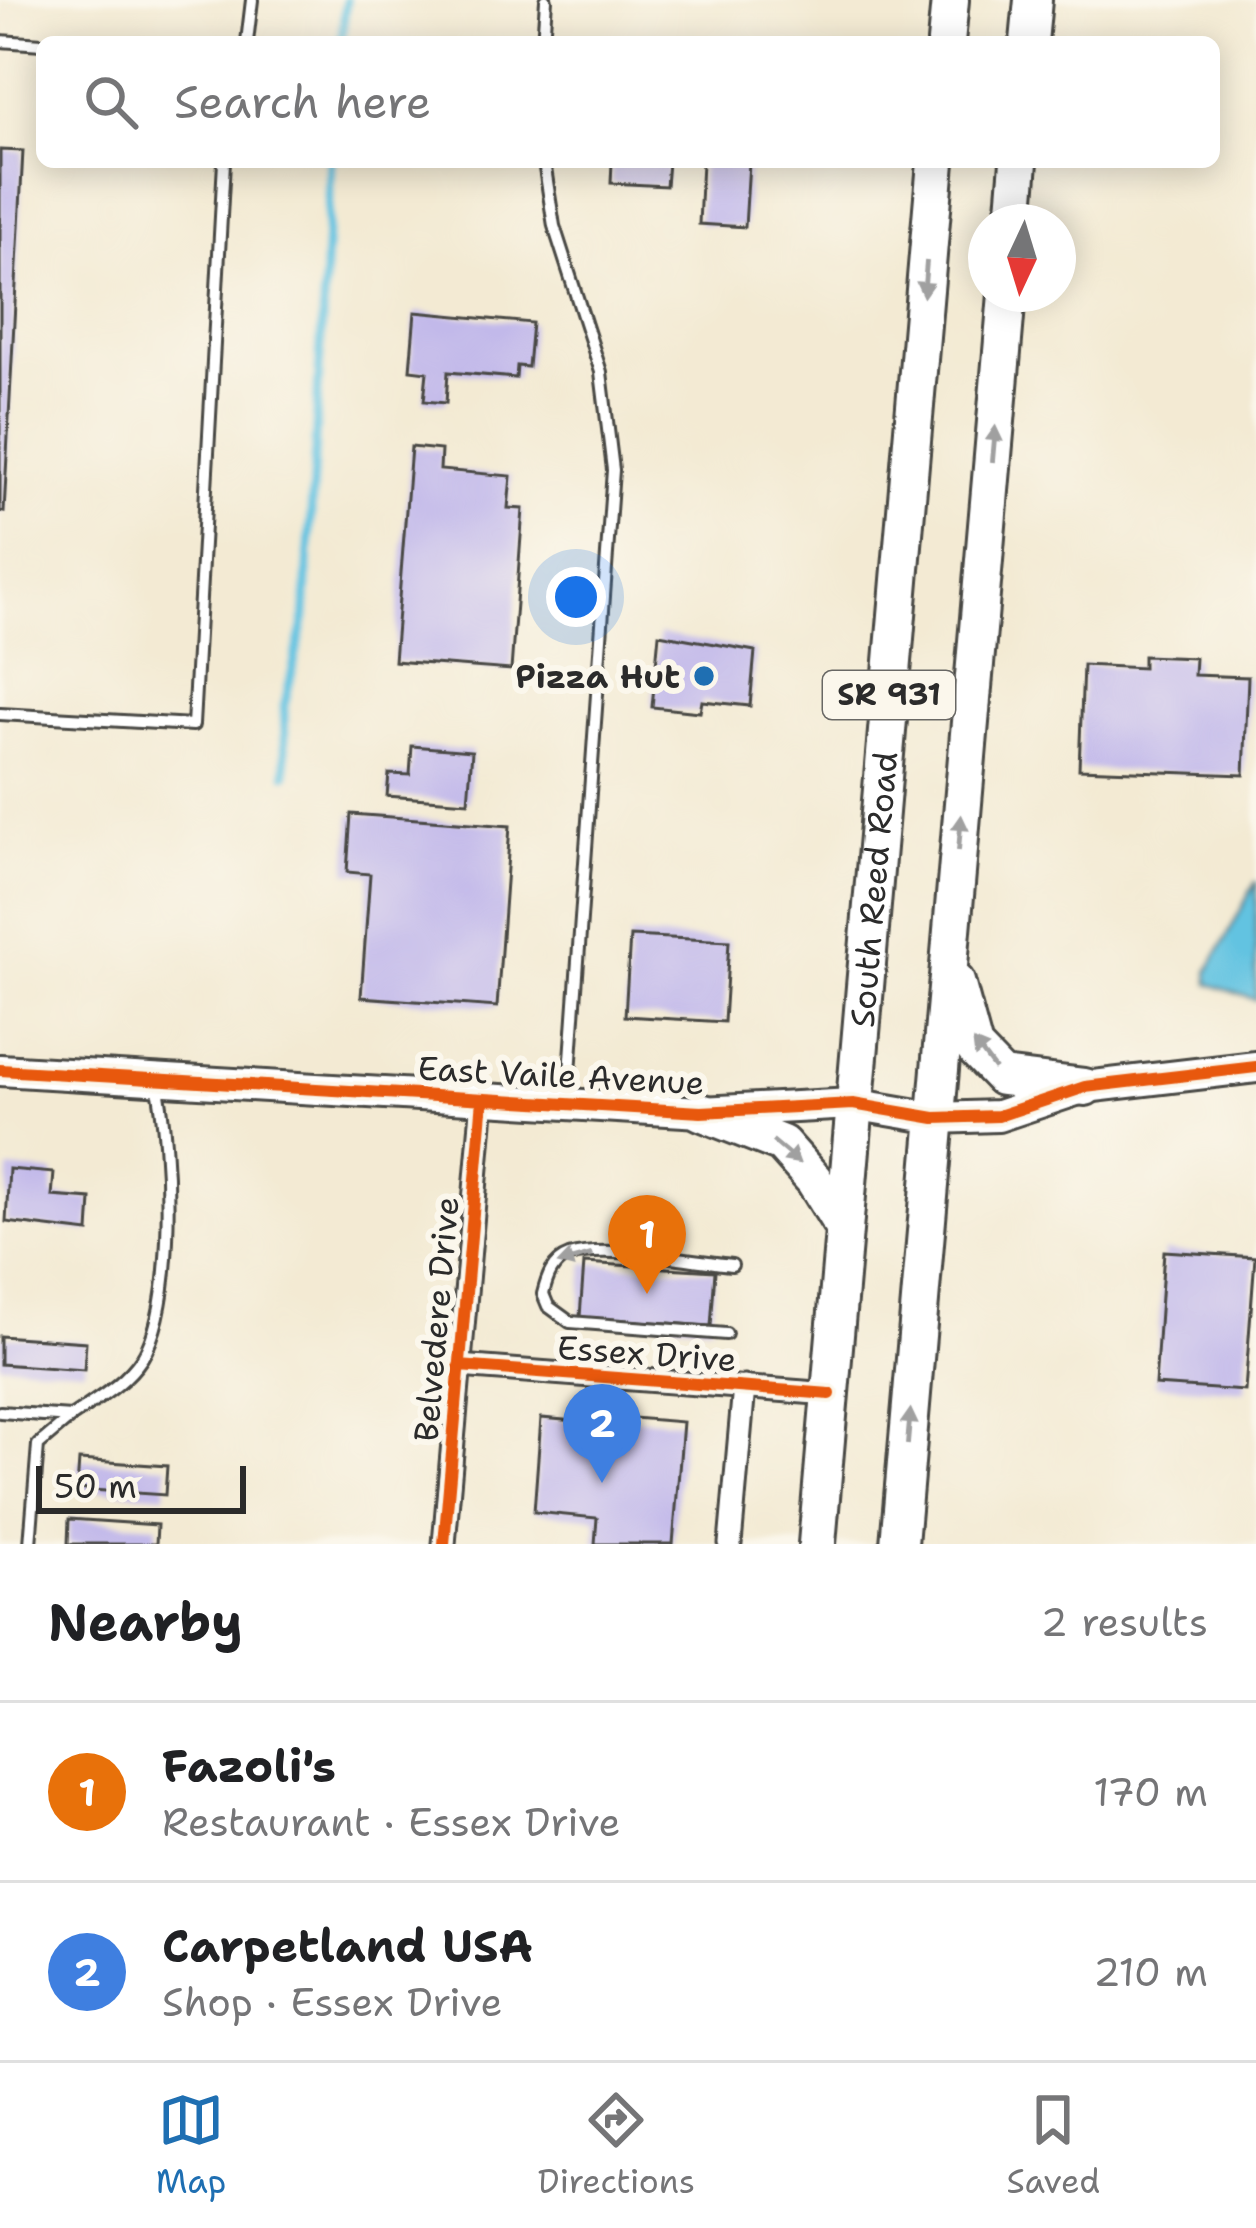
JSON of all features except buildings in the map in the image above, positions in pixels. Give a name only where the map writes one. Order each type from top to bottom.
[{"type":"main road","points":[[947,36],[950,0]]},
{"type":"main road","points":[[1030,36],[1033,0]]},
{"type":"main road","name":"South Reed Road","points":[[817,1544],[934,168]]},
{"type":"main road","points":[[1016,204],[1018,168]]},
{"type":"main road","name":"SR 931","points":[[899,1544],[1005,312]]},
{"type":"main road","points":[[950,949],[959,1004],[974,1048],[1002,1077],[1085,1087]]},
{"type":"main road","points":[[701,1112],[782,1144],[814,1180],[843,1227]]},
{"type":"street","name":"East Vaile Avenue","points":[[0,1070],[701,1112],[853,1103],[935,1118],[998,1116],[1085,1087],[1256,1067]]},
{"type":"street","name":"Belvedere Drive","points":[[444,1544],[483,1099]]},
{"type":"street","name":"Essex Drive","points":[[460,1366],[830,1394]]},
{"type":"street","name":"Essex Drive","points":[[730,1544],[744,1387]]},
{"type":"lane","points":[[248,36],[252,0]]},
{"type":"lane","points":[[543,36],[546,0]]},
{"type":"lane","points":[[0,41],[36,44]]},
{"type":"lane","points":[[0,714],[193,725],[224,168]]},
{"type":"lane","points":[[545,168],[554,226],[601,372],[613,470],[568,1104]]},
{"type":"lane","points":[[30,1544],[38,1445],[122,1382],[145,1354],[164,1272],[169,1190],[157,1079]]},
{"type":"lane","points":[[726,1334],[570,1322],[548,1306],[543,1294],[554,1266],[567,1256],[592,1253],[732,1264]]},
{"type":"lane","points":[[0,1412],[71,1417]]},
{"type":"water","points":[[1256,881],[1256,1000],[1209,984],[1208,972]]},
{"type":"waterway","points":[[342,36],[346,0]]},
{"type":"waterway","points":[[286,774],[284,706],[305,618],[331,168]]},
{"type":"cycle path","points":[[0,1070],[701,1112],[853,1104],[935,1118],[998,1116],[1085,1087],[1256,1067]]},
{"type":"cycle path","points":[[444,1544],[483,1099]]},
{"type":"cycle path","points":[[459,1366],[830,1394]]},
{"type":"place","name":"Pizza Hut","points":[[704,676]]},
{"type":"place","name":"Fazoli's","points":[[647,1294]]},
{"type":"place","name":"Carpetland USA","points":[[602,1483]]}]
